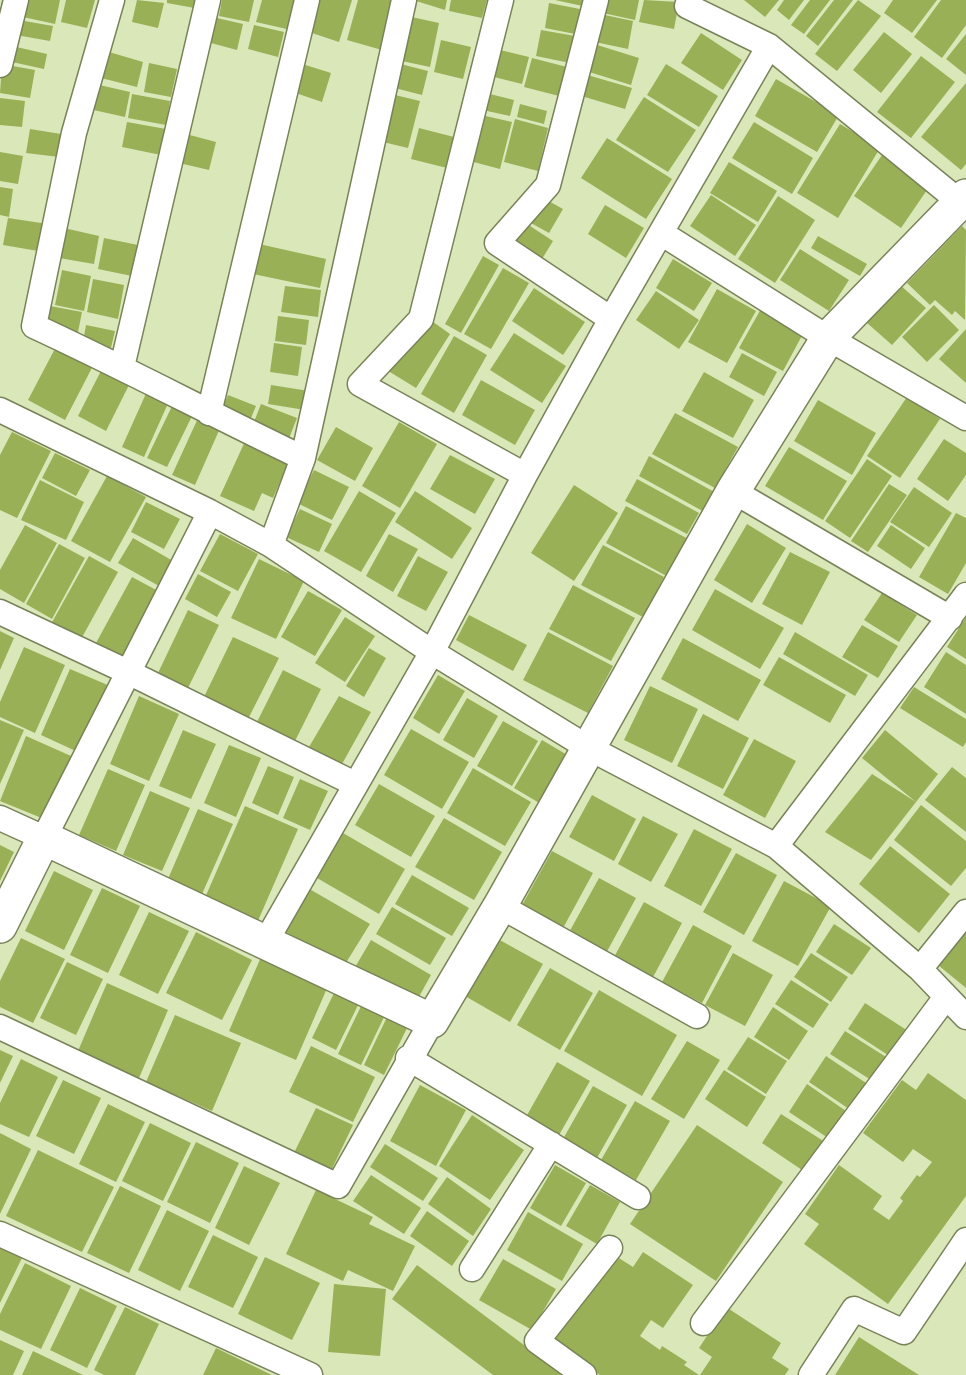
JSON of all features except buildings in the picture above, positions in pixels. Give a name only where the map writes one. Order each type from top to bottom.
[{"type":"street","points":[[0,64],[16,0]]},
{"type":"street","points":[[112,0],[74,133],[34,326],[122,367],[209,413],[303,458]]},
{"type":"street","points":[[122,367],[208,0]]},
{"type":"street","points":[[209,413],[307,0]]},
{"type":"street","points":[[271,545],[303,458],[404,0]]},
{"type":"street","points":[[501,0],[421,319],[360,384],[525,475]]},
{"type":"street","points":[[596,0],[548,185],[497,243],[611,319]]},
{"type":"street","points":[[0,1027],[338,1186],[408,1058],[500,906],[587,747],[733,491],[828,338],[964,202],[769,46],[687,6],[689,0]]},
{"type":"street","points":[[265,943],[432,652],[525,475],[611,319],[769,46]]},
{"type":"street","points":[[661,233],[828,338],[966,418]]},
{"type":"street","points":[[0,410],[210,512],[271,545],[432,652],[587,747],[776,846],[920,969],[966,1017]]},
{"type":"street","points":[[733,491],[950,618]]},
{"type":"street","points":[[0,926],[210,512]]},
{"type":"street","points":[[776,846],[966,595]]},
{"type":"street","points":[[0,612],[130,672],[355,784]]},
{"type":"street","points":[[0,818],[432,1021]]},
{"type":"street","points":[[500,906],[697,1016]]},
{"type":"street","points":[[920,969],[966,912]]},
{"type":"street","points":[[704,1323],[946,997]]},
{"type":"street","points":[[408,1058],[638,1197]]},
{"type":"street","points":[[472,1269],[551,1144]]},
{"type":"street","points":[[0,1234],[310,1375]]},
{"type":"street","points":[[811,1375],[854,1309],[904,1332],[966,1240]]},
{"type":"street","points":[[584,1375],[537,1341],[610,1248]]}]
